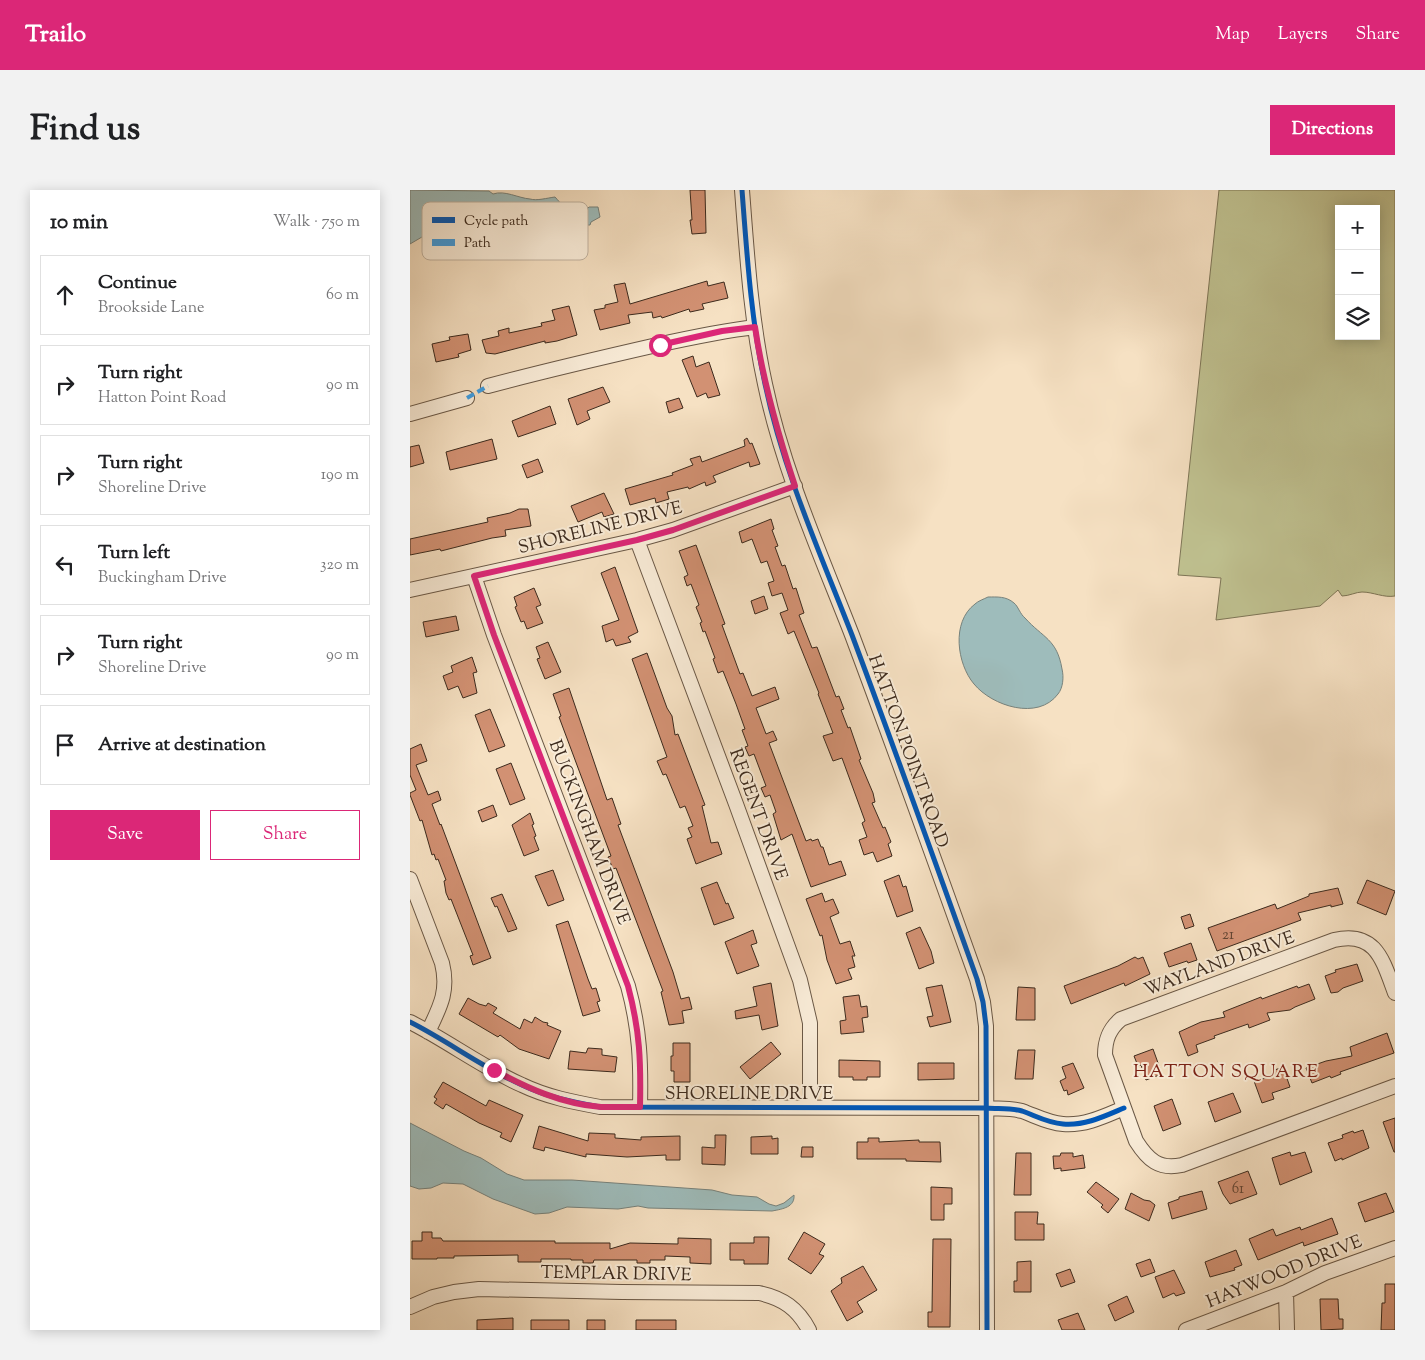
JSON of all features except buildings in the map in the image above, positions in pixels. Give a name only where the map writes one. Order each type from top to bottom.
[{"type":"street","name":"HATTON POINT ROAD","points":[[742,190],[748,274],[755,327],[765,386],[779,437],[795,486],[897,756],[977,979],[983,1002],[986,1026],[987,1108],[986,1330]]},
{"type":"street","points":[[488,386],[691,337],[755,327]]},
{"type":"street","points":[[414,413],[468,398]]},
{"type":"street","name":"SHORELINE DRIVE","points":[[410,590],[637,540],[673,530],[795,486]]},
{"type":"street","name":"REGENT DRIVE","points":[[637,540],[800,980],[810,1023],[810,1107]]},
{"type":"street","name":"BUCKINGHAM DRIVE","points":[[474,576],[494,635],[628,986],[640,1039],[640,1107]]},
{"type":"street","points":[[410,879],[445,975],[445,990],[442,1002],[428,1032]]},
{"type":"street","name":"WAYLAND DRIVE","points":[[1395,993],[1380,953],[1363,940],[1344,937],[1121,1019],[1115,1024],[1108,1035],[1105,1045],[1105,1055],[1136,1142],[1154,1162],[1171,1168],[1182,1166],[1395,1086]]},
{"type":"street","name":"SHORELINE DRIVE","points":[[410,1022],[521,1085],[574,1103],[600,1107],[987,1108]]},
{"type":"street","points":[[987,1108],[1020,1110],[1050,1122],[1065,1124],[1098,1119],[1124,1108]]},
{"type":"street","name":"HAYWOOD DRIVE","points":[[1186,1330],[1286,1292],[1325,1273],[1395,1248]]},
{"type":"street","name":"TEMPLAR DRIVE","points":[[410,1307],[434,1297],[479,1289],[759,1293],[772,1295],[784,1301],[796,1310],[810,1330]]},
{"type":"street","points":[[1286,1292],[1287,1330]]},
{"type":"green space","points":[[1219,190],[1395,190],[1395,596],[1362,592],[1342,596],[1338,590],[1320,606],[1216,620],[1221,578],[1178,575]]},
{"type":"water","points":[[410,190],[489,191],[493,194],[507,194],[533,200],[555,197],[560,202],[422,202],[422,237],[410,244]]},
{"type":"water","points":[[598,207],[600,217],[591,222],[588,225],[588,208]]},
{"type":"water","points":[[988,597],[1005,598],[1014,603],[1023,616],[1057,651],[1063,672],[1063,682],[1060,692],[1049,702],[1039,707],[1027,709],[1003,704],[982,692],[968,676],[959,643],[962,621],[975,604]]},
{"type":"water","points":[[410,1123],[481,1158],[507,1174],[524,1180],[572,1180],[712,1190],[732,1195],[757,1197],[776,1206],[784,1203],[794,1195],[794,1199],[788,1207],[772,1211],[648,1208],[638,1206],[618,1209],[567,1207],[549,1213],[535,1214],[493,1199],[463,1184],[443,1183],[431,1188],[419,1189],[410,1186]]},
{"type":"marked path","points":[[467,398],[488,386]]},
{"type":"cycle path","points":[[742,190],[756,336],[765,384],[782,448],[803,511],[852,635],[915,807],[977,979],[983,1002],[986,1026],[987,1330]]},
{"type":"cycle path","points":[[410,1022],[493,1071],[522,1085],[551,1096],[600,1107],[987,1108],[1018,1110],[1063,1124],[1095,1120],[1124,1108]]},
{"type":"district","name":"HATTON SQUARE","points":[[1226,1070]]},
{"type":"route","points":[[494,1070],[521,1085],[574,1103],[600,1107],[640,1107],[640,1039],[628,986],[494,635],[474,576],[637,540],[673,530],[795,486],[765,386],[755,327],[722,331],[660,345]]}]
